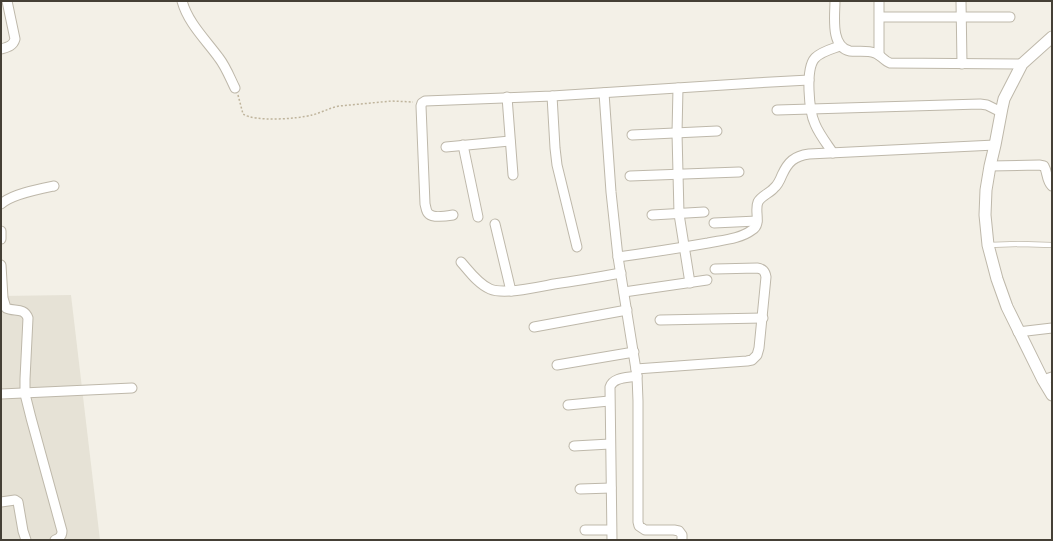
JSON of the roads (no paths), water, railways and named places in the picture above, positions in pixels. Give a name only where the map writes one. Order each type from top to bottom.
[{"type":"street","points":[[1,49],[9,47],[13,44],[15,39],[7,1]]},
{"type":"street","points":[[182,1],[188,16],[224,65],[235,88]]},
{"type":"street","points":[[835,1],[836,38],[840,46],[849,51],[875,53],[886,62],[890,63],[1022,64]]},
{"type":"street","points":[[879,1],[879,55]]},
{"type":"street","points":[[961,1],[962,64]]},
{"type":"street","points":[[880,17],[1010,17]]},
{"type":"street","points":[[1052,37],[1022,64],[1003,106],[986,190],[985,215],[988,245],[997,280],[1007,307],[1018,332],[1048,379],[1052,395]]},
{"type":"street","points":[[833,153],[812,118],[809,80],[810,70],[815,58],[827,50],[840,46]]},
{"type":"street","points":[[453,215],[433,216],[426,211],[421,106],[425,101],[552,96],[809,80]]},
{"type":"street","points":[[678,88],[677,133],[679,214],[690,283]]},
{"type":"street","points":[[604,93],[611,192],[618,257],[634,352],[636,373],[638,401],[638,522],[639,526],[645,530],[679,531],[682,534],[682,540]]},
{"type":"street","points":[[552,96],[557,165],[577,247]]},
{"type":"street","points":[[507,97],[513,175]]},
{"type":"street","points":[[777,110],[980,104],[992,107],[1003,106]]},
{"type":"street","points":[[632,135],[717,131]]},
{"type":"street","points":[[446,147],[510,141]]},
{"type":"street","points":[[463,145],[478,217]]},
{"type":"street","points":[[618,257],[732,238],[741,236],[753,230],[757,221],[758,202],[775,188],[787,165],[792,160],[802,155],[996,146]]},
{"type":"street","points":[[990,166],[1044,166],[1048,182],[1052,186]]},
{"type":"street","points":[[630,176],[739,172]]},
{"type":"street","points":[[1,204],[23,194],[54,186]]},
{"type":"street","points":[[652,215],[704,212]]},
{"type":"street","points":[[714,223],[757,221]]},
{"type":"street","points":[[495,224],[511,291]]},
{"type":"street","points":[[1,231],[1,240]]},
{"type":"street","points":[[461,262],[478,280],[489,289],[495,291],[511,291],[621,274]]},
{"type":"street","points":[[1,265],[2,298],[6,308],[9,310],[24,312],[28,318],[25,394],[62,531],[62,535],[55,540]]},
{"type":"street","points":[[612,540],[609,401],[611,383],[615,380],[636,373],[747,361],[752,360],[757,355],[763,318],[766,272],[763,269],[757,268],[715,268]]},
{"type":"street","points":[[624,292],[706,280]]},
{"type":"street","points":[[534,327],[627,310]]},
{"type":"street","points":[[660,320],[763,318]]},
{"type":"street","points":[[1018,332],[1052,328]]},
{"type":"street","points":[[557,365],[634,352]]},
{"type":"street","points":[[1,394],[132,388]]},
{"type":"street","points":[[568,405],[609,401]]},
{"type":"street","points":[[574,446],[610,444]]},
{"type":"street","points":[[580,489],[611,488]]},
{"type":"street","points":[[1,502],[15,500],[18,502],[26,540]]},
{"type":"street","points":[[585,530],[611,530]]},
{"type":"lane","points":[[988,245],[1052,245]]}]
